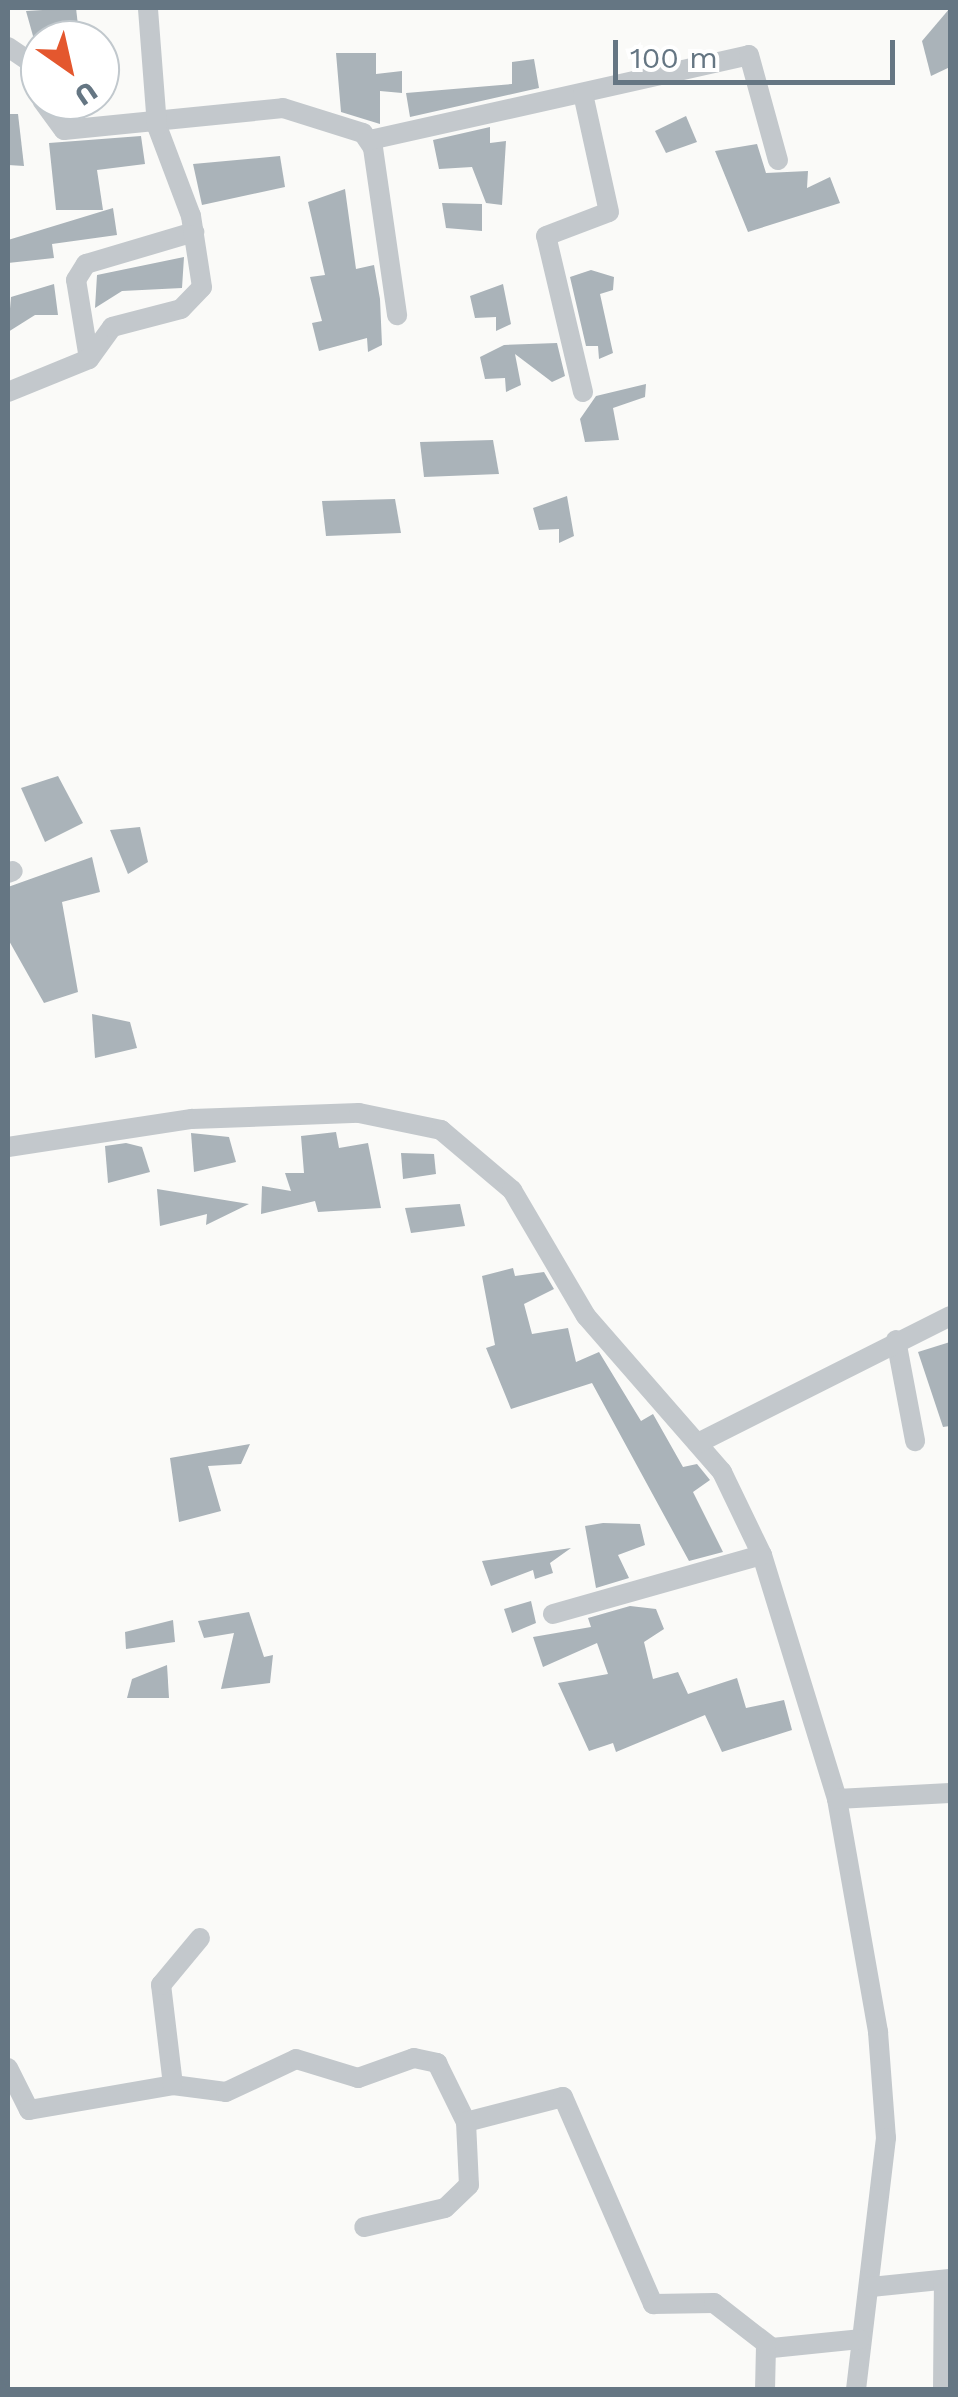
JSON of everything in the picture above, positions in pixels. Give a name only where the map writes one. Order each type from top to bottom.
[{"type":"street","points":[[8,392],[90,359],[112,327],[197,299],[194,232],[157,126],[148,8]]},
{"type":"street","points":[[57,120],[64,130],[157,126],[282,108],[370,140],[749,55],[778,160]]},
{"type":"street","points":[[582,392],[546,236],[609,212],[583,94]]},
{"type":"street","points":[[370,140],[397,315]]},
{"type":"street","points":[[90,359],[76,280],[86,264],[194,232]]},
{"type":"street","points":[[8,1147],[192,1119],[358,1114],[441,1130],[512,1190],[586,1316],[698,1442],[737,1496],[762,1555],[837,1798],[885,2092],[871,2287],[860,2339],[856,2390]]},
{"type":"street","points":[[698,1442],[950,1316]]},
{"type":"street","points":[[896,1340],[916,1441]]},
{"type":"street","points":[[553,1614],[762,1555]]},
{"type":"street","points":[[837,1798],[950,1793]]},
{"type":"street","points":[[174,2086],[161,1985],[200,1938]]},
{"type":"street","points":[[8,2068],[30,2110],[174,2086],[226,2092],[273,2066],[316,2058],[370,2076],[414,2058],[445,2066],[466,2122],[469,2184],[457,2202],[364,2227]]},
{"type":"street","points":[[466,2122],[563,2097],[653,2304],[714,2302],[766,2345],[860,2339]]},
{"type":"street","points":[[871,2287],[947,2280],[943,2390]]},
{"type":"street","points":[[764,2390],[766,2345]]},
{"type":"building","points":[[76,8],[77,20],[29,20],[26,11]]},
{"type":"building","points":[[950,8],[950,67],[931,76],[922,41]]},
{"type":"building","points":[[336,53],[376,53],[376,74],[402,71],[402,93],[380,91],[380,124],[341,112]]},
{"type":"building","points":[[534,59],[539,88],[410,117],[406,93],[512,84],[512,62]]},
{"type":"building","points":[[8,114],[18,114],[24,166],[8,165]]},
{"type":"building","points":[[686,116],[697,142],[666,153],[655,131]]},
{"type":"building","points":[[490,127],[490,143],[506,141],[502,205],[486,203],[472,167],[439,169],[433,140]]},
{"type":"building","points":[[141,136],[145,164],[97,170],[103,210],[56,210],[49,143]]},
{"type":"building","points":[[757,144],[766,173],[808,171],[807,188],[830,177],[840,203],[748,232],[715,151]]},
{"type":"building","points":[[280,156],[285,187],[202,205],[193,164]]},
{"type":"building","points":[[345,189],[356,269],[374,265],[380,299],[382,345],[368,352],[367,338],[319,351],[312,323],[322,321],[310,277],[325,275],[308,202]]},
{"type":"building","points":[[442,203],[482,204],[482,231],[446,228]]},
{"type":"building","points":[[113,208],[117,235],[52,244],[54,258],[8,263],[8,240]]},
{"type":"building","points":[[184,257],[182,288],[122,291],[95,308],[97,275]]},
{"type":"building","points":[[591,270],[614,277],[613,290],[600,294],[613,353],[599,359],[598,346],[586,346],[570,277]]},
{"type":"building","points":[[54,284],[58,315],[35,315],[8,332],[11,297]]},
{"type":"building","points":[[503,284],[511,324],[496,331],[496,317],[475,318],[470,296]]},
{"type":"building","points":[[557,343],[565,376],[552,382],[515,354],[521,385],[506,392],[505,378],[485,379],[480,357],[504,345]]},
{"type":"building","points":[[646,384],[645,397],[613,408],[619,440],[585,442],[580,419],[596,396]]},
{"type":"building","points":[[493,440],[499,474],[424,477],[420,442]]},
{"type":"building","points":[[567,496],[574,536],[559,543],[559,529],[539,530],[533,508]]},
{"type":"building","points":[[395,499],[401,533],[326,536],[322,501]]},
{"type":"building","points":[[58,776],[83,823],[45,842],[21,788]]},
{"type":"building","points":[[140,827],[148,862],[128,874],[110,830]]},
{"type":"building","points":[[92,857],[100,892],[62,902],[78,992],[44,1003],[8,939],[8,887]]},
{"type":"building","points":[[92,1014],[130,1022],[137,1048],[95,1058]]},
{"type":"building","points":[[336,1132],[339,1148],[368,1143],[381,1208],[318,1212],[315,1201],[261,1214],[262,1186],[291,1191],[285,1173],[304,1173],[301,1136]]},
{"type":"building","points":[[191,1133],[229,1137],[236,1162],[194,1172]]},
{"type":"building","points":[[126,1143],[142,1147],[150,1172],[108,1183],[105,1146]]},
{"type":"building","points":[[401,1153],[434,1154],[436,1174],[403,1179]]},
{"type":"building","points":[[157,1189],[249,1204],[206,1225],[207,1214],[160,1226]]},
{"type":"building","points":[[460,1204],[465,1226],[411,1233],[405,1208]]},
{"type":"building","points":[[513,1268],[515,1276],[544,1272],[554,1289],[524,1304],[532,1334],[568,1328],[576,1362],[599,1352],[641,1421],[653,1414],[683,1467],[697,1464],[710,1480],[693,1492],[723,1552],[689,1561],[592,1383],[511,1409],[486,1348],[495,1345],[482,1276]]},
{"type":"building","points":[[950,1342],[950,1426],[943,1427],[918,1352]]},
{"type":"building","points":[[250,1444],[241,1464],[208,1466],[221,1511],[179,1522],[170,1458]]},
{"type":"building","points":[[640,1524],[645,1545],[618,1555],[629,1578],[596,1588],[585,1526]]},
{"type":"building","points":[[571,1548],[550,1563],[553,1573],[535,1579],[533,1570],[491,1586],[482,1561]]},
{"type":"building","points":[[531,1601],[536,1623],[512,1633],[504,1609]]},
{"type":"building","points":[[630,1606],[656,1609],[664,1629],[644,1642],[653,1679],[678,1672],[688,1694],[737,1678],[746,1708],[784,1700],[792,1730],[722,1752],[705,1715],[616,1752],[613,1743],[589,1751],[558,1683],[608,1674],[597,1643],[543,1667],[533,1637],[591,1627],[588,1618]]},
{"type":"building","points":[[249,1612],[264,1657],[273,1655],[270,1683],[221,1689],[234,1633],[204,1638],[198,1621]]},
{"type":"building","points":[[173,1620],[175,1642],[126,1649],[125,1632]]},
{"type":"building","points":[[167,1665],[169,1698],[127,1698],[132,1679]]}]
